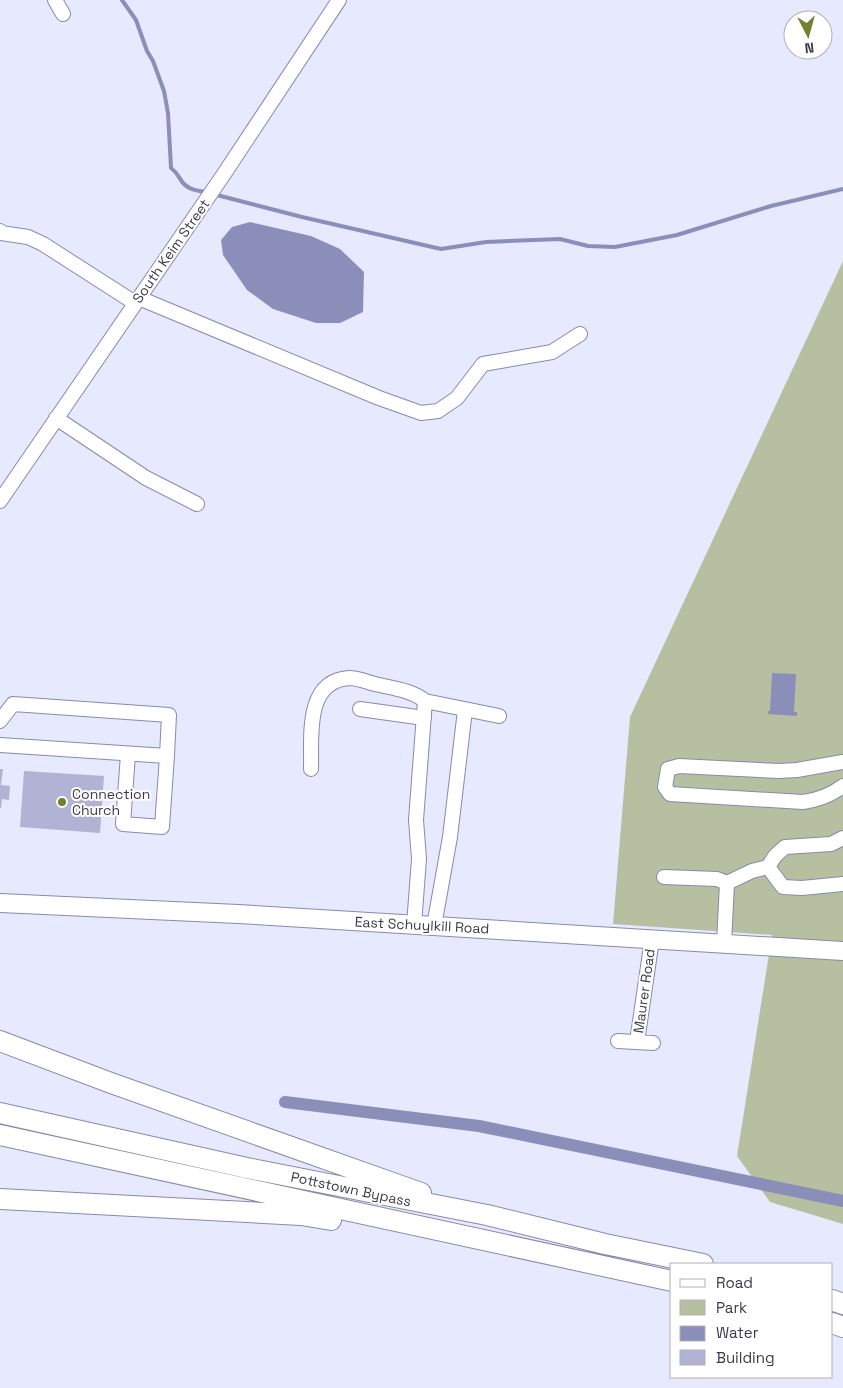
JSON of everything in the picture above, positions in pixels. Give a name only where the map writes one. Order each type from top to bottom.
[{"type":"highway","points":[[0,1041],[111,1083],[487,1216]]},
{"type":"highway","name":"Pottstown Bypass","points":[[0,1113],[247,1168],[487,1216],[605,1244],[698,1263]]},
{"type":"highway","name":"Pottstown Bypass","points":[[0,1135],[670,1281]]},
{"type":"highway","points":[[0,1199],[301,1215],[589,1263]]},
{"type":"main road","name":"East Schuylkill Road","points":[[0,903],[414,924],[843,951]]},
{"type":"street","points":[[55,0],[63,14]]},
{"type":"street","name":"South Keim Street","points":[[0,501],[203,205],[340,0]]},
{"type":"street","points":[[0,232],[28,238],[43,244],[137,300],[379,398],[421,413],[438,412],[457,398],[483,364],[552,352],[580,334]]},
{"type":"street","points":[[56,418],[146,478],[197,504]]},
{"type":"street","points":[[311,770],[314,706],[323,689],[330,684],[349,678],[410,693],[425,701],[500,716]]},
{"type":"street","points":[[414,924],[419,859],[416,820],[425,701]]},
{"type":"street","points":[[0,721],[13,704],[169,715],[162,827],[123,824],[128,754]]},
{"type":"street","points":[[360,709],[424,718]]},
{"type":"street","points":[[434,926],[450,837],[466,710]]},
{"type":"street","points":[[0,745],[167,756]]},
{"type":"street","points":[[838,789],[815,800],[803,802],[670,794],[665,787],[668,769],[679,766],[779,771],[797,770],[843,762]]},
{"type":"street","points":[[664,877],[718,879],[727,883],[752,871],[768,867],[774,856],[784,847],[831,844],[843,838]]},
{"type":"street","points":[[768,867],[783,887],[802,888],[843,884]]},
{"type":"street","points":[[724,943],[727,883]]},
{"type":"street","name":"Maurer Road","points":[[637,1042],[652,939]]},
{"type":"street","name":"Maurer Road","points":[[618,1041],[653,1043]]},
{"type":"green space","points":[[843,261],[843,1224],[770,1202],[737,1156],[772,935],[613,924],[630,717]]},
{"type":"water","points":[[250,222],[311,236],[340,249],[364,272],[363,312],[340,323],[316,323],[273,309],[247,290],[223,255],[221,240],[232,227]]},
{"type":"water","points":[[772,673],[796,674],[794,712],[797,712],[797,716],[768,714],[768,711],[770,711]]},
{"type":"building","points":[[0,769],[3,769],[1,785],[10,786],[9,800],[2,799],[1,808],[0,808]]},
{"type":"building","name":"Connection Church","points":[[24,771],[104,776],[100,833],[20,827]]},
{"type":"waterway","points":[[122,0],[136,20],[164,91],[168,113],[171,168],[186,186],[207,192]]},
{"type":"waterway","points":[[213,194],[441,249],[486,242],[560,239],[588,246],[615,247],[677,235],[771,206],[843,189]]},
{"type":"waterway","points":[[285,1102],[479,1126],[843,1201]]},
{"type":"place","name":"Connection Church","points":[[62,802]]}]
